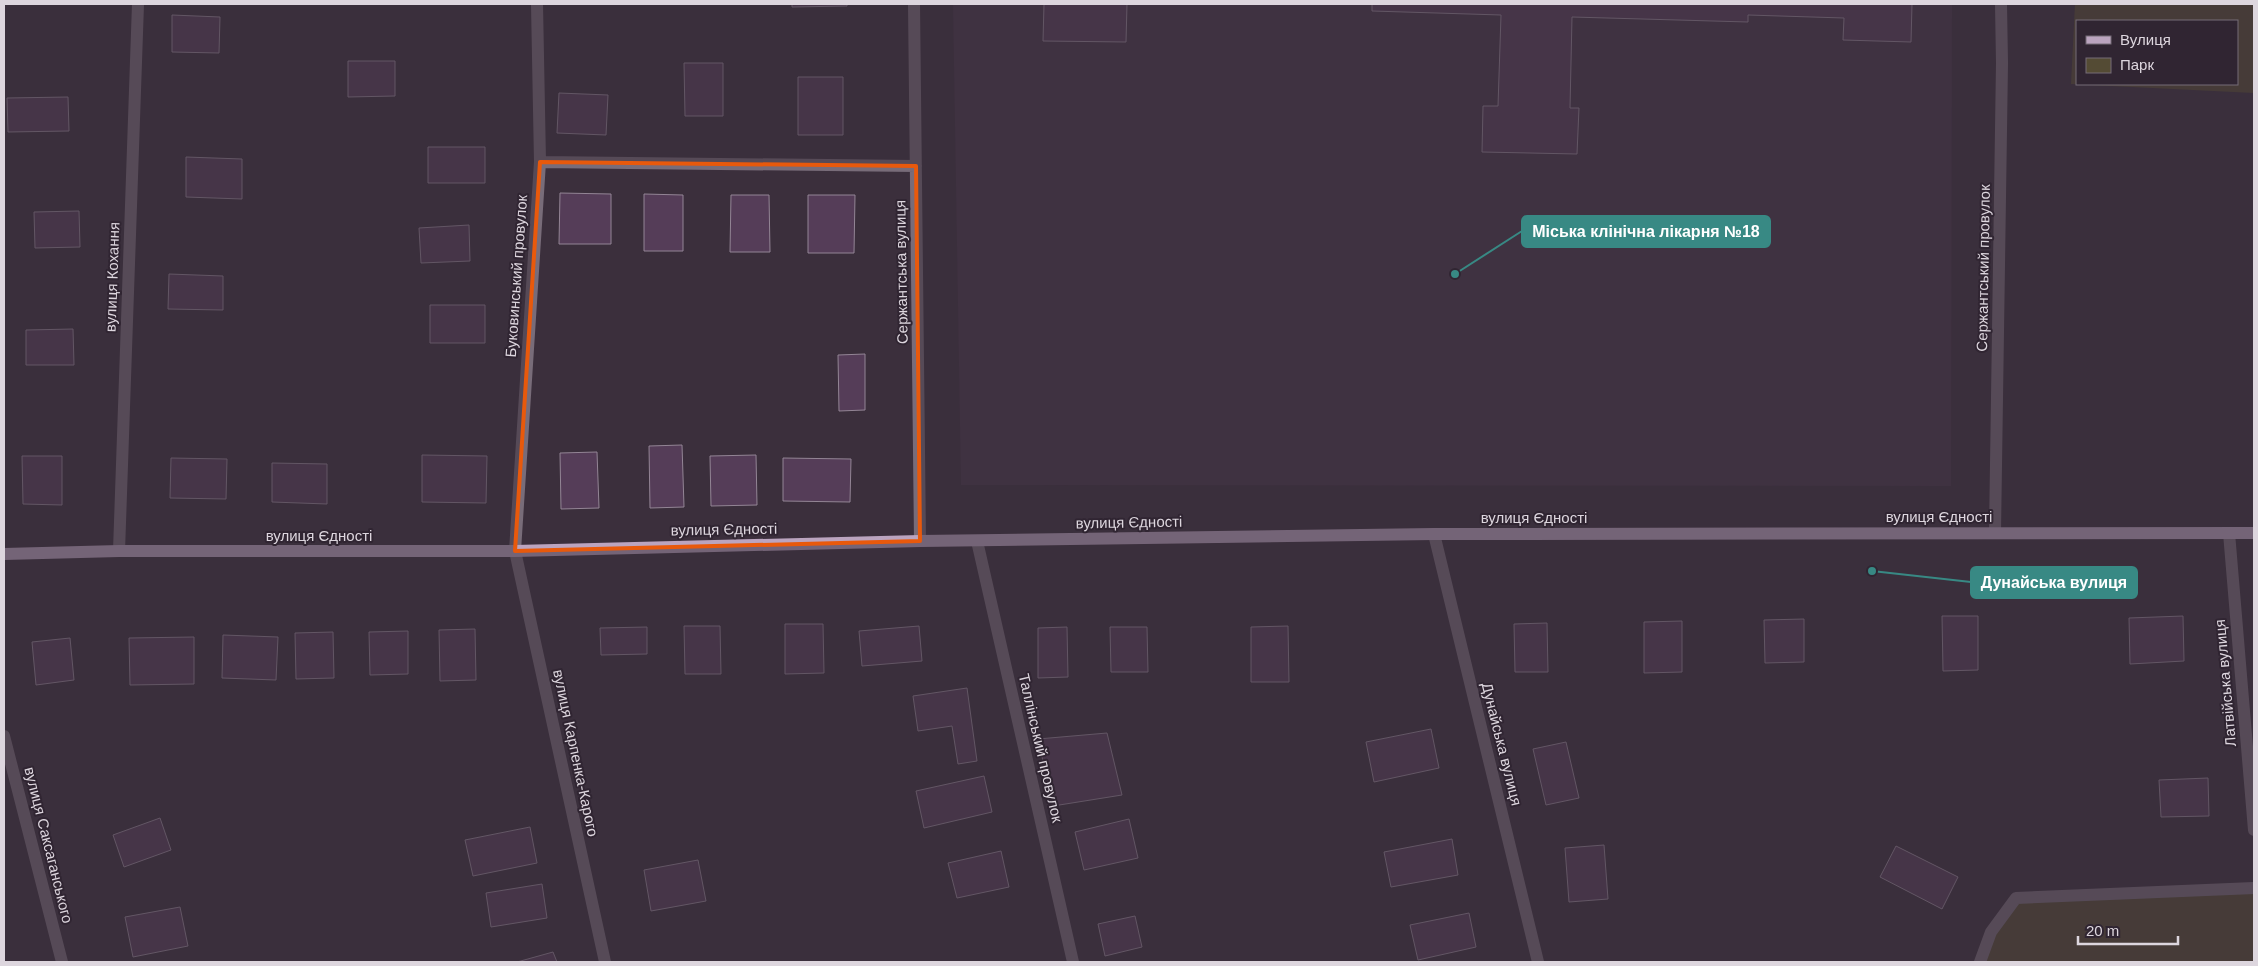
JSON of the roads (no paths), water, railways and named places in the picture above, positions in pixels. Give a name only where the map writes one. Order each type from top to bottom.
[{"type":"main road","name":"вулиця Єдності","points":[[4,554],[119,551],[515,551],[920,540],[977,541],[1434,534],[2254,533]]},
{"type":"street","name":"вулиця Кохання","points":[[119,551],[138,4]]},
{"type":"street","name":"Буковинський провулок","points":[[515,551],[540,162],[537,4]]},
{"type":"street","name":"Сержантська вулиця","points":[[914,4],[920,540]]},
{"type":"street","name":"Сержантський провулок","points":[[1995,532],[2002,63],[2001,4]]},
{"type":"street","points":[[540,162],[916,166]]},
{"type":"street","name":"Латвійська вулиця","points":[[2229,533],[2254,830]]},
{"type":"street","name":"Дунайська вулиця","points":[[1434,534],[1538,962]]},
{"type":"street","name":"Таллінський провулок","points":[[977,541],[1073,962]]},
{"type":"street","name":"вулиця Карпенка-Карого","points":[[515,551],[605,962]]},
{"type":"street","name":"вулиця Саксаганського","points":[[4,736],[62,962]]},
{"type":"street","points":[[1980,962],[1991,932],[2016,898],[2254,888]]},
{"type":"place","name":"Міська клінічна лікарня №18","points":[[1455,274]]},
{"type":"place","name":"Дунайська вулиця","points":[[1872,571]]}]
